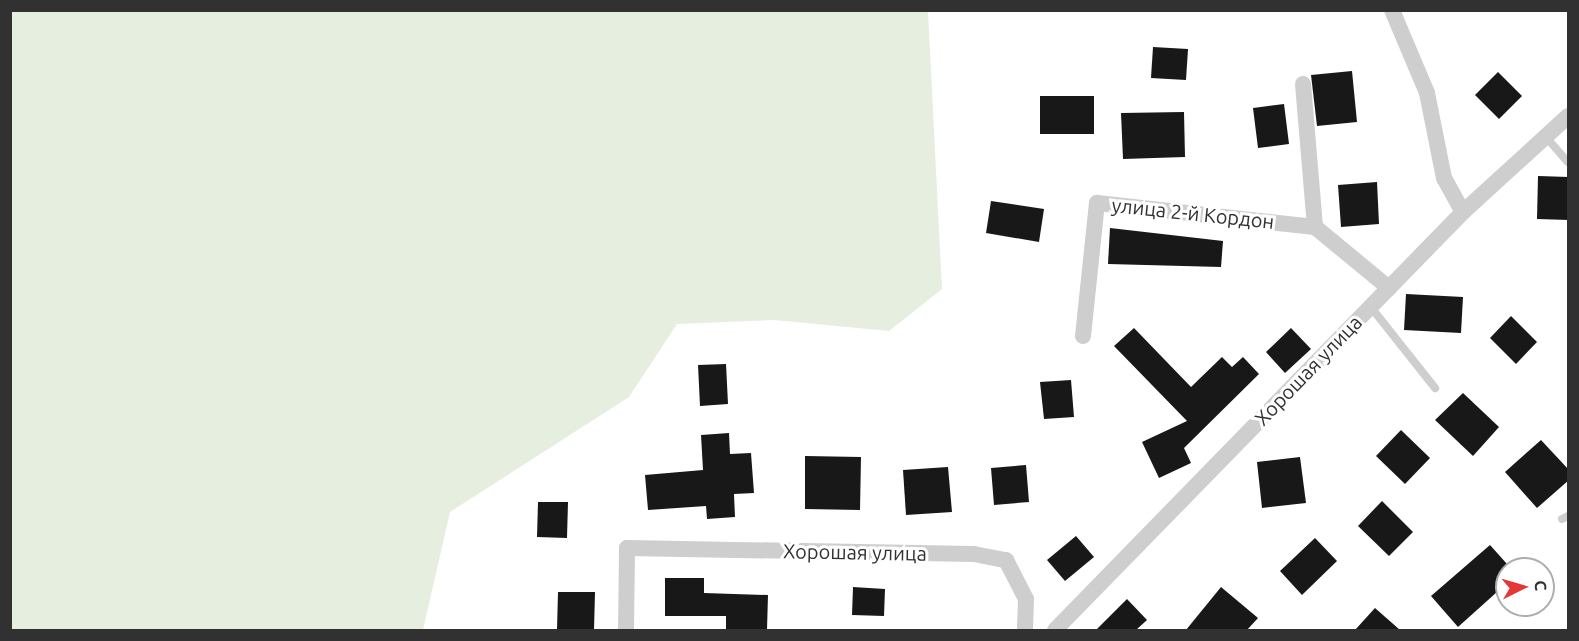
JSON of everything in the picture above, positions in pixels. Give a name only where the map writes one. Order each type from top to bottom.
[{"type":"street","points":[[1392,10],[1426,93],[1444,178],[1463,212]]},
{"type":"street","points":[[1303,84],[1315,227],[1389,288]]},
{"type":"street","name":"Хорошая улица","points":[[1054,630],[1463,212],[1569,116]]},
{"type":"street","name":"улица 2-й Кордон","points":[[1083,336],[1098,203],[1315,227]]},
{"type":"street","name":"Хорошая улица","points":[[626,630],[627,548],[974,554],[1006,560],[1026,599],[1025,630]]},
{"type":"lane","points":[[1546,137],[1569,162]]},
{"type":"lane","points":[[1370,306],[1435,388]]},
{"type":"shaded area","points":[[10,11],[928,11],[942,289],[889,331],[774,320],[677,324],[629,397],[450,512],[423,630],[11,630]]},
{"type":"building","points":[[1153,47],[1188,49],[1186,80],[1151,78]]},
{"type":"building","points":[[1352,71],[1357,122],[1317,126],[1311,75]]},
{"type":"building","points":[[1498,72],[1522,96],[1499,119],[1475,95]]},
{"type":"building","points":[[1040,96],[1094,96],[1094,134],[1040,134]]},
{"type":"building","points":[[1284,104],[1289,144],[1258,148],[1253,108]]},
{"type":"building","points":[[1184,112],[1185,157],[1123,159],[1121,113]]},
{"type":"building","points":[[1538,176],[1569,177],[1569,220],[1537,219]]},
{"type":"building","points":[[1377,182],[1379,224],[1341,227],[1338,185]]},
{"type":"building","points":[[991,201],[1044,209],[1039,242],[986,233]]},
{"type":"building","points":[[1110,228],[1223,241],[1221,267],[1108,264]]},
{"type":"building","points":[[1406,294],[1463,297],[1461,333],[1404,330]]},
{"type":"building","points":[[1511,316],[1537,342],[1516,364],[1490,338]]},
{"type":"building","points":[[1134,328],[1191,387],[1222,357],[1232,367],[1243,357],[1259,374],[1184,448],[1191,463],[1159,478],[1142,442],[1187,421],[1114,346]]},
{"type":"building","points":[[1291,328],[1311,349],[1285,373],[1266,352]]},
{"type":"building","points":[[726,364],[728,404],[700,406],[698,365]]},
{"type":"building","points":[[1071,380],[1074,417],[1044,419],[1040,382]]},
{"type":"building","points":[[1463,393],[1499,427],[1473,456],[1435,420]]},
{"type":"building","points":[[1401,430],[1430,458],[1405,484],[1376,456]]},
{"type":"building","points":[[729,433],[730,454],[751,453],[754,493],[734,494],[735,517],[707,519],[706,506],[648,510],[645,475],[703,470],[701,435]]},
{"type":"building","points":[[1541,440],[1569,470],[1569,480],[1537,508],[1505,472]]},
{"type":"building","points":[[805,456],[861,457],[860,510],[805,509]]},
{"type":"building","points":[[1300,457],[1306,503],[1262,508],[1257,462]]},
{"type":"building","points":[[1026,465],[1029,502],[994,505],[991,468]]},
{"type":"building","points":[[948,467],[952,512],[906,515],[903,470]]},
{"type":"building","points":[[1382,501],[1413,532],[1389,556],[1358,526]]},
{"type":"building","points":[[538,502],[568,502],[567,538],[537,537]]},
{"type":"building","points":[[1076,536],[1094,557],[1065,581],[1047,560]]},
{"type":"building","points":[[1315,538],[1337,561],[1302,595],[1280,571]]},
{"type":"building","points":[[1490,545],[1501,557],[1495,557],[1495,594],[1458,627],[1431,596]]},
{"type":"building","points":[[665,578],[704,578],[704,593],[768,595],[767,630],[726,630],[726,616],[665,616]]},
{"type":"building","points":[[853,587],[885,589],[884,616],[852,615]]},
{"type":"building","points":[[1221,587],[1258,618],[1247,630],[1186,630]]},
{"type":"building","points":[[558,592],[595,592],[594,630],[557,630]]},
{"type":"building","points":[[1127,599],[1147,620],[1136,630],[1096,630]]},
{"type":"building","points":[[1375,608],[1400,630],[1355,630]]}]
